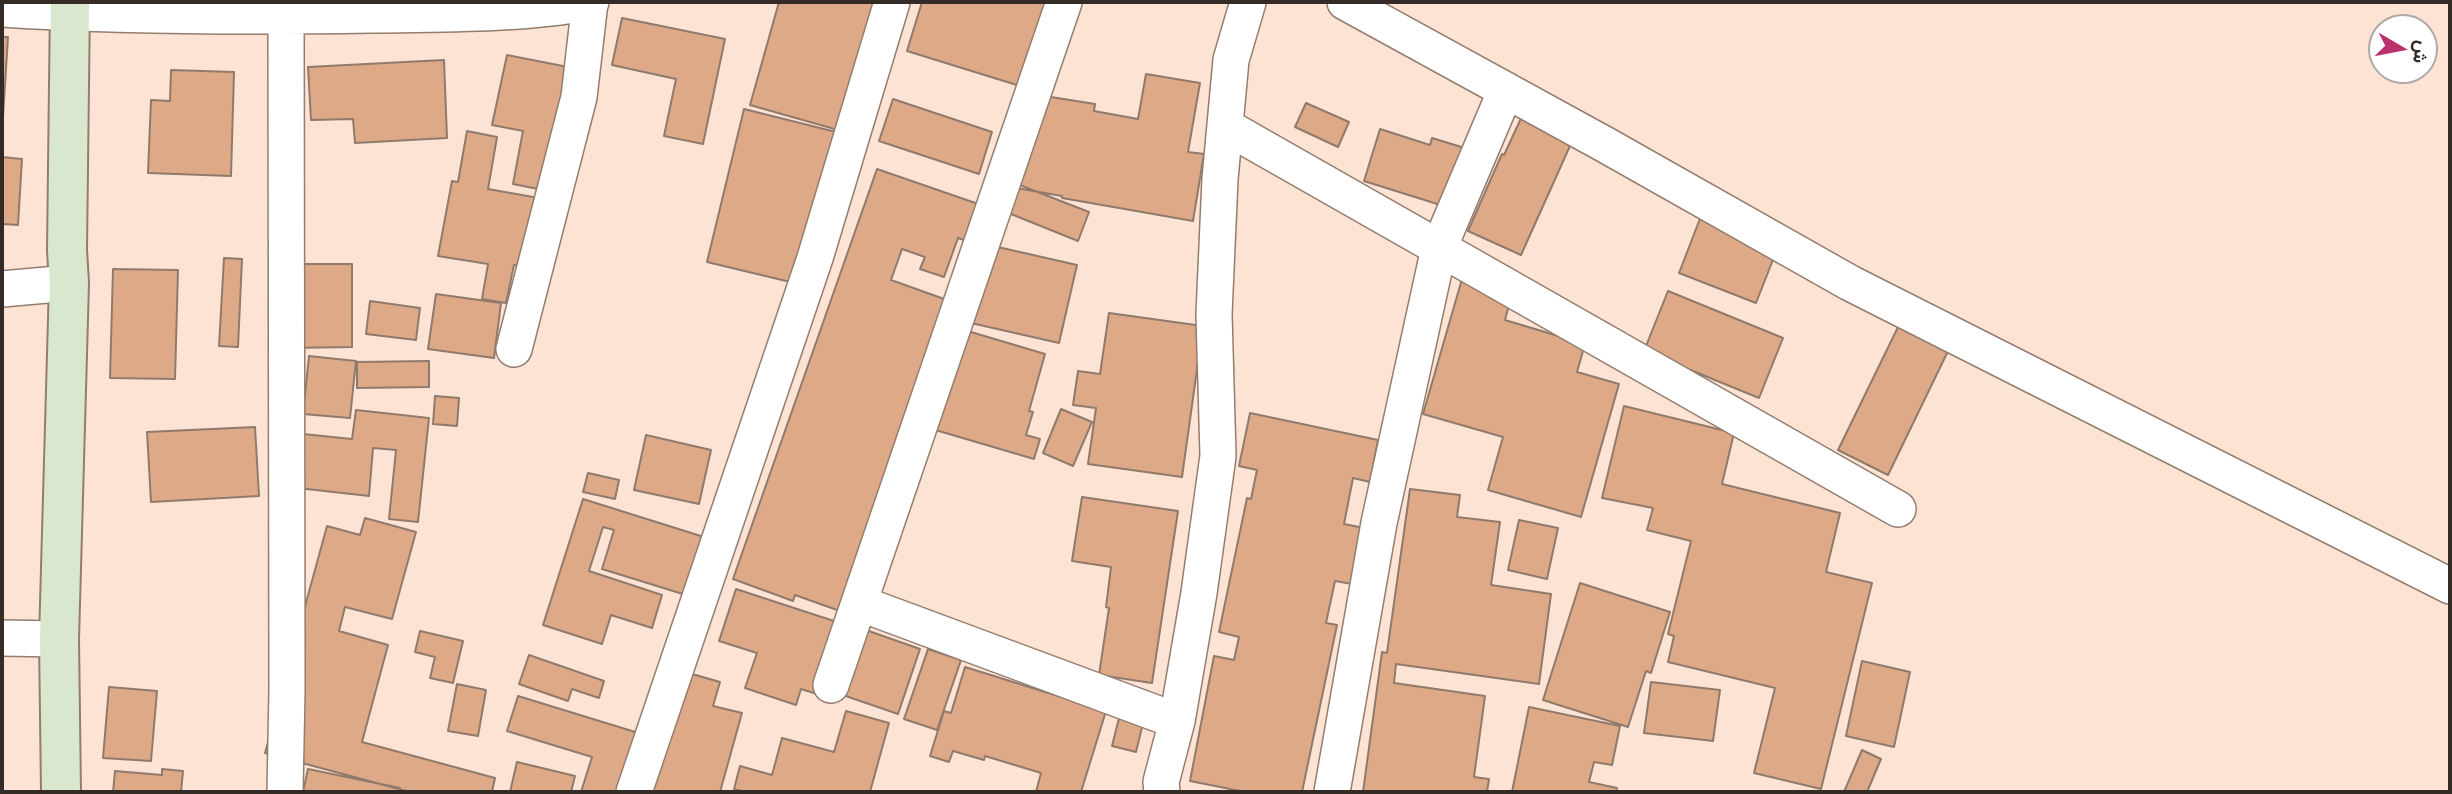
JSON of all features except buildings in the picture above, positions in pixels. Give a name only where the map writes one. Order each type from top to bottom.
[{"type":"main road","points":[[61,792],[59,639],[69,283],[69,7]]},
{"type":"street","points":[[2,9],[485,7],[590,2],[579,97],[514,349]]},
{"type":"street","points":[[634,792],[815,258],[892,2]]},
{"type":"street","points":[[831,685],[1065,2]]},
{"type":"street","points":[[1162,792],[1161,782],[1177,721],[1199,593],[1218,456],[1214,314],[1220,178],[1231,60],[1248,2]]},
{"type":"street","points":[[1345,2],[1850,283],[2450,586]]},
{"type":"street","points":[[285,792],[286,9]]},
{"type":"street","points":[[1332,792],[1379,523],[1439,248],[1506,90]]},
{"type":"street","points":[[1225,126],[1898,509]]},
{"type":"street","points":[[2,289],[69,283]]},
{"type":"street","points":[[859,603],[1177,721]]},
{"type":"street","points":[[2,638],[59,639]]}]
